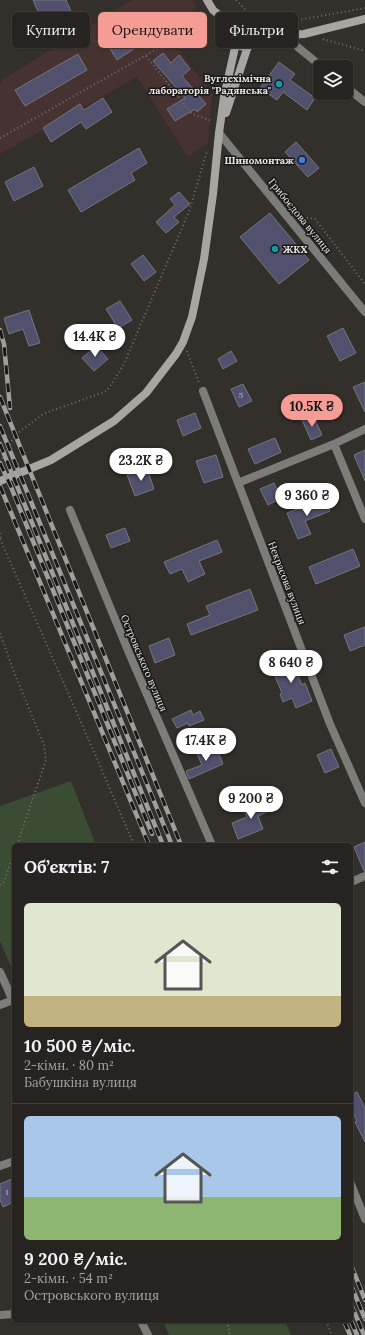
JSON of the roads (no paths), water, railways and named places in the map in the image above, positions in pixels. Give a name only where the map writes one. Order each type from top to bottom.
[{"type":"street","points":[[207,0],[215,12]]},
{"type":"street","points":[[298,34],[365,19]]},
{"type":"street","points":[[0,481],[51,460],[114,421],[146,393],[176,354],[183,342],[192,317],[204,259],[224,97],[235,48]]},
{"type":"street","points":[[219,133],[247,48]]},
{"type":"street","points":[[298,48],[313,60]]},
{"type":"street","points":[[353,93],[365,102]]},
{"type":"street","name":"Грибоєдова вулиця","points":[[219,133],[365,312]]},
{"type":"street","name":"Некрасова вулиця","points":[[203,391],[330,724],[365,803]]},
{"type":"street","points":[[238,482],[334,444],[365,429]]},
{"type":"street","points":[[334,444],[365,519]]},
{"type":"street","name":"Островського вулиця","points":[[70,510],[129,654],[211,843]]},
{"type":"street","points":[[353,881],[365,876]]},
{"type":"street","points":[[0,972],[12,999]]},
{"type":"street","points":[[0,1005],[12,1001]]},
{"type":"street","points":[[0,1166],[12,1162]]},
{"type":"street","points":[[353,1189],[365,1219]]},
{"type":"street","points":[[0,1315],[12,1314]]},
{"type":"street","points":[[142,1323],[148,1335]]},
{"type":"railway","points":[[0,330],[4,344],[10,408]]},
{"type":"railway","points":[[0,397],[180,843]]},
{"type":"railway","points":[[0,426],[171,843]]},
{"type":"railway","points":[[0,444],[162,843]]},
{"type":"railway","points":[[0,463],[152,834]]},
{"type":"railway","points":[[0,486],[148,843]]},
{"type":"railway","points":[[353,1270],[365,1300]]},
{"type":"railway","points":[[353,1290],[365,1319]]},
{"type":"railway","points":[[353,1309],[364,1335]]},
{"type":"railway","points":[[345,1323],[350,1335]]},
{"type":"railway","points":[[352,1323],[357,1335]]},
{"type":"place","name":"Вуглехімічна лабораторія \"Радянська\"","points":[[279,84]]},
{"type":"place","name":"Шиномонтаж","points":[[302,160]]},
{"type":"place","name":"ЖКХ","points":[[275,249]]}]
